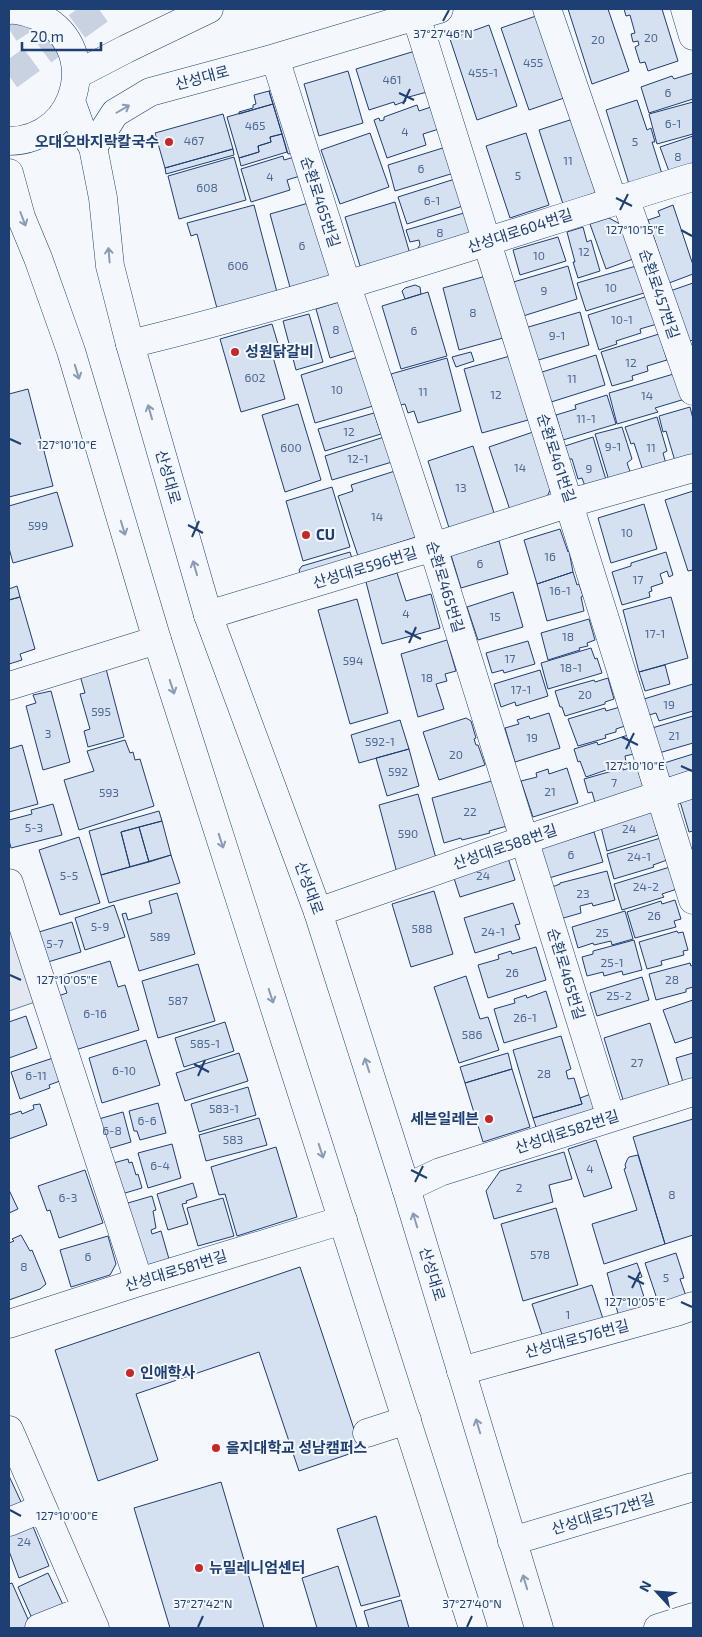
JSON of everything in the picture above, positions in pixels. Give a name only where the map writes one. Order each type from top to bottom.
[{"type":"street","name":"산성대로","points":[[17,9],[45,19],[62,34],[72,53],[73,88],[80,126],[93,146],[103,198],[110,266],[130,344],[208,615],[318,912],[406,1188],[539,1628]]},
{"type":"street","points":[[9,141],[23,140],[43,133],[59,119],[73,88],[126,49],[209,9]]},
{"type":"street","name":"순환로457번길","points":[[546,9],[693,391]]},
{"type":"street","points":[[685,9],[693,36]]},
{"type":"street","name":"산성대로","points":[[93,146],[114,113],[150,92],[428,13]]},
{"type":"street","name":"순환로461번길","points":[[428,13],[487,241],[693,900]]},
{"type":"street","name":"순환로465번길","points":[[275,58],[433,548],[611,1118]]},
{"type":"street","points":[[9,173],[21,217],[38,258],[71,352],[157,640],[473,1628]]},
{"type":"street","name":"산성대로604번길","points":[[130,344],[347,286],[693,177]]},
{"type":"street","name":"산성대로596번길","points":[[208,615],[433,548],[570,503],[693,468]]},
{"type":"street","points":[[9,686],[157,640]]},
{"type":"street","name":"산성대로588번길","points":[[318,912],[524,840],[693,784]]},
{"type":"street","points":[[9,883],[139,1282]]},
{"type":"street","name":"산성대로582번길","points":[[406,1188],[440,1172],[693,1092]]},
{"type":"street","name":"산성대로581번길","points":[[9,1324],[343,1220]]},
{"type":"street","name":"산성대로576번길","points":[[461,1371],[693,1306]]},
{"type":"street","points":[[367,1433],[407,1420]]},
{"type":"street","points":[[11,1443],[43,1508],[91,1619],[39,1628]]},
{"type":"street","name":"산성대로572번길","points":[[512,1541],[693,1487]]},
{"type":"street","points":[[9,1522],[43,1508]]},
{"type":"street","points":[[658,1628],[693,1617]]},
{"type":"shaded area","points":[[9,919],[35,1002],[9,1011]]},
{"type":"building","points":[[568,9],[608,9],[629,71],[592,84]]},
{"type":"building","points":[[624,9],[662,9],[678,61],[648,71],[645,62],[640,63],[635,47],[639,45],[638,41],[633,42],[631,34],[635,33],[630,15],[626,16]]},
{"type":"building","points":[[536,16],[564,98],[529,110],[501,28]]},
{"type":"building","points":[[489,25],[517,106],[477,120],[450,39]]},
{"type":"building","points":[[415,51],[427,92],[405,98],[406,101],[395,105],[394,102],[369,110],[356,69]]},
{"type":"building","points":[[348,71],[363,123],[319,136],[304,84]]},
{"type":"building","points":[[693,73],[693,99],[649,113],[641,87],[672,76],[674,79]]},
{"type":"building","points":[[278,88],[297,152],[288,154],[269,91]]},
{"type":"building","points":[[269,91],[273,104],[239,114],[239,112],[253,108],[253,105],[256,104],[254,95]]},
{"type":"building","points":[[637,100],[647,130],[651,128],[655,142],[652,142],[662,174],[629,184],[606,110]]},
{"type":"building","points":[[693,102],[693,134],[657,144],[649,114]]},
{"type":"building","points":[[273,104],[282,134],[270,137],[271,142],[258,146],[259,152],[239,158],[227,117]]},
{"type":"building","points":[[417,105],[419,111],[431,107],[439,129],[423,134],[426,145],[387,158],[374,120],[379,118],[380,121],[384,120],[384,117]]},
{"type":"building","points":[[223,114],[233,149],[165,168],[155,133]]},
{"type":"building","points":[[573,119],[597,192],[563,204],[539,130]]},
{"type":"building","points":[[370,133],[389,187],[340,204],[321,150]]},
{"type":"building","points":[[526,133],[549,205],[510,218],[486,146]]},
{"type":"building","points":[[282,134],[287,152],[241,166],[239,158],[259,152],[258,146],[271,142],[270,137]]},
{"type":"building","points":[[693,136],[693,166],[670,174],[660,147]]},
{"type":"building","points":[[446,147],[454,173],[395,191],[388,165]]},
{"type":"building","points":[[233,149],[234,155],[166,174],[165,168]]},
{"type":"building","points":[[283,156],[284,160],[298,156],[303,175],[287,180],[290,190],[251,202],[241,169]]},
{"type":"building","points":[[234,157],[246,200],[179,219],[168,176]]},
{"type":"building","points":[[458,178],[466,205],[407,224],[398,197]]},
{"type":"building","points":[[312,202],[333,279],[291,291],[270,214]]},
{"type":"building","points":[[395,202],[410,254],[361,269],[345,217]]},
{"type":"building","points":[[254,205],[278,296],[218,312],[197,234],[191,236],[187,223]]},
{"type":"building","points":[[673,205],[693,265],[693,274],[669,283],[648,220],[660,216],[658,211]]},
{"type":"building","points":[[464,213],[473,236],[417,249],[420,245],[419,240],[410,242],[406,230]]},
{"type":"building","points":[[609,218],[620,224],[633,259],[606,269],[590,224]]},
{"type":"building","points":[[583,227],[587,242],[591,240],[600,271],[578,278],[567,232]]},
{"type":"building","points":[[558,237],[566,261],[520,275],[513,250]]},
{"type":"building","points":[[568,266],[577,299],[520,317],[510,283]]},
{"type":"building","points":[[636,266],[644,293],[586,311],[577,283]]},
{"type":"building","points":[[486,276],[503,338],[459,350],[443,288]]},
{"type":"building","points":[[693,283],[693,340],[687,342],[670,291]]},
{"type":"building","points":[[415,285],[420,287],[421,294],[405,299],[402,291]]},
{"type":"building","points":[[428,292],[447,356],[401,369],[382,306]]},
{"type":"building","points":[[648,296],[657,324],[640,329],[641,333],[616,341],[617,344],[599,350],[588,315]]},
{"type":"building","points":[[342,301],[356,350],[330,358],[316,309]]},
{"type":"building","points":[[580,312],[589,345],[535,361],[525,328]]},
{"type":"building","points":[[309,314],[323,362],[296,370],[283,321]]},
{"type":"building","points":[[272,324],[281,354],[273,357],[285,399],[241,412],[220,339]]},
{"type":"building","points":[[659,334],[667,360],[647,366],[648,371],[632,376],[633,380],[612,386],[601,352]]},
{"type":"building","points":[[471,352],[474,361],[456,367],[452,357]]},
{"type":"building","points":[[596,355],[605,385],[548,403],[539,373]]},
{"type":"building","points":[[510,356],[528,420],[482,433],[464,369]]},
{"type":"building","points":[[358,357],[373,406],[315,423],[301,375]]},
{"type":"building","points":[[447,358],[461,411],[418,423],[414,411],[408,413],[405,404],[396,406],[396,390],[391,374]]},
{"type":"building","points":[[677,373],[685,399],[655,408],[658,412],[617,424],[609,393]]},
{"type":"building","points":[[28,389],[53,486],[9,497],[9,394]]},
{"type":"building","points":[[607,395],[616,424],[563,440],[556,415],[576,409],[575,405]]},
{"type":"building","points":[[298,404],[321,480],[285,492],[262,415]]},
{"type":"building","points":[[690,407],[693,419],[693,456],[675,461],[666,431],[663,432],[659,416]]},
{"type":"building","points":[[374,413],[381,434],[325,451],[318,429]]},
{"type":"building","points":[[657,417],[667,451],[663,453],[666,464],[643,471],[634,443],[631,444],[625,427]]},
{"type":"building","points":[[622,427],[632,459],[627,463],[632,477],[610,484],[595,434]]},
{"type":"building","points":[[533,432],[551,488],[547,497],[510,510],[489,447]]},
{"type":"building","points":[[384,437],[392,462],[332,480],[325,456]]},
{"type":"building","points":[[593,437],[607,483],[586,489],[582,478],[578,479],[572,459],[569,459],[565,446]]},
{"type":"building","points":[[473,446],[495,516],[450,531],[428,461]]},
{"type":"building","points":[[395,471],[416,537],[358,556],[338,496],[353,491],[351,485]]},
{"type":"building","points":[[332,487],[350,547],[303,561],[286,501]]},
{"type":"building","points":[[693,491],[693,570],[688,571],[665,500]]},
{"type":"building","points":[[57,492],[73,546],[13,563],[9,548],[9,506]]},
{"type":"building","points":[[644,504],[657,549],[611,563],[598,518]]},
{"type":"building","points":[[560,529],[569,551],[573,572],[537,584],[524,540]]},
{"type":"building","points":[[499,541],[508,574],[461,588],[451,555]]},
{"type":"building","points":[[350,552],[354,565],[302,578],[299,570],[302,566]]},
{"type":"building","points":[[666,552],[673,575],[669,577],[667,571],[660,574],[663,583],[651,587],[650,597],[622,605],[612,572],[631,566],[631,563]]},
{"type":"building","points":[[573,572],[583,596],[581,597],[584,611],[547,621],[537,584]]},
{"type":"building","points":[[397,573],[406,601],[431,594],[440,628],[382,644],[366,582]]},
{"type":"building","points":[[17,586],[20,597],[9,600],[9,589]]},
{"type":"building","points":[[513,592],[523,627],[478,640],[467,607]]},
{"type":"building","points":[[20,597],[35,649],[20,654],[22,660],[9,664],[9,600]]},
{"type":"building","points":[[671,597],[688,658],[639,672],[623,610]]},
{"type":"building","points":[[357,599],[388,713],[350,724],[318,610]]},
{"type":"building","points":[[589,619],[595,640],[587,643],[588,646],[579,648],[580,650],[548,660],[541,633]]},
{"type":"building","points":[[447,640],[456,671],[445,674],[447,681],[436,684],[444,709],[418,717],[401,654]]},
{"type":"building","points":[[528,641],[535,664],[504,673],[503,670],[492,673],[486,653]]},
{"type":"building","points":[[591,648],[602,673],[548,689],[541,663]]},
{"type":"building","points":[[105,665],[124,737],[88,747],[84,731],[90,729],[80,694],[85,693],[79,672]]},
{"type":"building","points":[[665,665],[670,684],[645,691],[639,672]]},
{"type":"building","points":[[540,670],[548,696],[516,706],[515,702],[501,707],[494,684]]},
{"type":"building","points":[[608,678],[614,699],[605,702],[605,704],[565,716],[555,691]]},
{"type":"building","points":[[693,684],[693,711],[659,721],[656,713],[649,715],[644,699]]},
{"type":"building","points":[[51,691],[70,762],[43,770],[26,706],[36,703],[33,695]]},
{"type":"building","points":[[620,707],[625,726],[616,729],[616,732],[605,735],[606,738],[578,746],[568,719],[605,708],[606,711]]},
{"type":"building","points":[[549,713],[560,748],[515,762],[505,728],[519,724],[517,720],[529,716],[530,719]]},
{"type":"building","points":[[693,716],[693,743],[659,753],[652,728]]},
{"type":"building","points":[[466,718],[471,721],[476,738],[474,739],[485,765],[439,780],[423,732]]},
{"type":"building","points":[[400,720],[409,749],[359,763],[351,735]]},
{"type":"building","points":[[628,735],[634,754],[625,756],[626,762],[586,777],[574,749],[597,742],[598,745]]},
{"type":"building","points":[[125,740],[130,753],[133,752],[135,760],[140,759],[154,806],[79,830],[64,780],[94,771],[87,751]]},
{"type":"building","points":[[22,745],[38,804],[9,812],[9,749]]},
{"type":"building","points":[[409,749],[419,786],[387,796],[376,758]]},
{"type":"building","points":[[693,754],[693,778],[668,784],[661,764]]},
{"type":"building","points":[[637,766],[643,787],[596,806],[592,792],[588,793],[584,779]]},
{"type":"building","points":[[567,768],[578,803],[533,817],[521,781],[537,777],[536,773],[548,769],[549,774]]},
{"type":"building","points":[[495,780],[507,826],[489,831],[490,833],[444,843],[432,798]]},
{"type":"building","points":[[418,794],[437,862],[397,873],[379,805]]},
{"type":"building","points":[[693,794],[693,831],[689,832],[679,798]]},
{"type":"building","points":[[53,804],[62,835],[11,848],[9,820],[32,814],[31,810]]},
{"type":"building","points":[[651,810],[658,835],[607,851],[600,823]]},
{"type":"building","points":[[159,811],[162,821],[121,832],[130,867],[101,875],[89,831]]},
{"type":"building","points":[[162,821],[171,855],[149,862],[139,827]]},
{"type":"building","points":[[139,827],[149,862],[130,867],[121,832]]},
{"type":"building","points":[[594,832],[603,862],[549,878],[540,848]]},
{"type":"building","points":[[79,837],[100,903],[60,915],[39,850]]},
{"type":"building","points":[[664,837],[670,859],[653,865],[654,867],[614,879],[607,854]]},
{"type":"building","points":[[171,855],[180,883],[109,903],[101,875]]},
{"type":"building","points":[[508,858],[515,880],[460,897],[452,872]]},
{"type":"building","points":[[670,867],[677,889],[662,894],[664,897],[622,910],[614,884]]},
{"type":"building","points":[[607,871],[615,900],[593,906],[592,903],[580,906],[581,913],[560,919],[552,887],[560,883]]},
{"type":"building","points":[[434,891],[453,954],[411,967],[392,904]]},
{"type":"building","points":[[177,893],[195,954],[139,971],[122,914],[126,913],[128,920],[152,913],[149,901]]},
{"type":"building","points":[[675,900],[681,919],[674,921],[676,927],[635,938],[627,912],[661,901],[662,904]]},
{"type":"building","points":[[513,903],[520,924],[515,925],[520,939],[475,953],[464,918]]},
{"type":"building","points":[[114,905],[125,937],[85,950],[75,918]]},
{"type":"building","points":[[625,911],[633,939],[612,945],[611,941],[594,945],[593,943],[578,948],[572,927]]},
{"type":"building","points":[[72,922],[81,952],[38,965],[29,935]]},
{"type":"building","points":[[677,931],[678,933],[683,932],[688,950],[683,951],[684,955],[661,961],[662,965],[647,969],[639,942]]},
{"type":"building","points":[[634,940],[642,970],[623,975],[622,971],[604,976],[603,972],[587,976],[582,957],[593,954],[593,951]]},
{"type":"building","points":[[536,947],[546,980],[488,998],[478,965],[499,959],[498,955],[511,951],[512,954]]},
{"type":"building","points":[[110,961],[118,987],[125,985],[139,1030],[69,1052],[52,998],[67,993],[61,976]]},
{"type":"building","points":[[690,963],[691,966],[693,965],[693,987],[686,989],[686,992],[656,1000],[649,974]]},
{"type":"building","points":[[198,964],[215,1021],[158,1038],[142,981]]},
{"type":"building","points":[[466,976],[480,1019],[488,1017],[499,1050],[459,1063],[434,987]]},
{"type":"building","points":[[642,977],[649,1000],[597,1016],[590,993]]},
{"type":"building","points":[[546,991],[557,1027],[504,1043],[494,1009],[515,1003],[514,999],[526,995],[527,998]]},
{"type":"building","points":[[693,1000],[693,1037],[675,1043],[663,1010]]},
{"type":"building","points":[[26,1016],[37,1048],[9,1058],[9,1022]]},
{"type":"building","points":[[225,1022],[234,1051],[184,1067],[175,1038]]},
{"type":"building","points":[[650,1023],[670,1088],[624,1103],[604,1038]]},
{"type":"building","points":[[561,1036],[571,1069],[566,1071],[568,1079],[574,1078],[582,1104],[533,1118],[513,1050]]},
{"type":"building","points":[[146,1040],[160,1085],[102,1103],[89,1058]]},
{"type":"building","points":[[239,1053],[248,1081],[185,1101],[176,1073]]},
{"type":"building","points":[[508,1053],[512,1069],[465,1083],[460,1067]]},
{"type":"building","points":[[693,1053],[693,1086],[685,1089],[676,1058]]},
{"type":"building","points":[[53,1058],[60,1081],[49,1085],[50,1088],[20,1099],[11,1072]]},
{"type":"building","points":[[512,1069],[530,1127],[483,1142],[465,1083]]},
{"type":"building","points":[[248,1087],[256,1115],[199,1132],[191,1104]]},
{"type":"building","points":[[591,1094],[595,1106],[589,1115],[537,1130],[533,1118],[582,1104],[580,1098]]},
{"type":"building","points":[[158,1103],[166,1133],[140,1140],[137,1131],[134,1131],[129,1111]]},
{"type":"building","points":[[40,1104],[47,1125],[9,1139],[9,1115],[21,1111],[22,1114],[34,1109],[33,1105]]},
{"type":"building","points":[[123,1112],[131,1142],[104,1150],[92,1121]]},
{"type":"building","points":[[259,1118],[267,1145],[206,1161],[199,1135]]},
{"type":"building","points":[[693,1119],[693,1235],[665,1244],[633,1137]]},
{"type":"building","points":[[596,1140],[612,1188],[584,1197],[568,1149]]},
{"type":"building","points":[[172,1144],[181,1178],[148,1188],[138,1153]]},
{"type":"building","points":[[276,1147],[297,1217],[237,1236],[225,1194],[219,1195],[211,1167]]},
{"type":"building","points":[[564,1152],[572,1179],[549,1185],[553,1202],[494,1219],[486,1191],[500,1171]]},
{"type":"building","points":[[638,1155],[665,1244],[604,1264],[592,1224],[637,1210],[624,1169],[629,1157]]},
{"type":"building","points":[[128,1159],[129,1163],[132,1162],[136,1175],[138,1174],[142,1188],[115,1196],[106,1165]]},
{"type":"building","points":[[85,1170],[103,1223],[59,1238],[50,1210],[47,1211],[38,1186]]},
{"type":"building","points":[[193,1183],[197,1197],[182,1204],[188,1224],[168,1230],[157,1194]]},
{"type":"building","points":[[9,1190],[18,1209],[9,1213]]},
{"type":"building","points":[[152,1196],[156,1210],[153,1211],[156,1228],[151,1230],[152,1234],[161,1231],[169,1259],[145,1266],[121,1205]]},
{"type":"building","points":[[223,1198],[234,1236],[198,1246],[187,1208]]},
{"type":"building","points":[[556,1208],[578,1285],[523,1301],[501,1224]]},
{"type":"building","points":[[21,1235],[30,1251],[32,1250],[46,1284],[40,1289],[9,1300],[9,1243],[14,1241],[12,1239]]},
{"type":"building","points":[[108,1236],[116,1264],[110,1275],[71,1287],[60,1250]]},
{"type":"building","points":[[676,1253],[684,1278],[680,1279],[686,1296],[659,1305],[645,1263]]},
{"type":"building","points":[[637,1263],[642,1277],[638,1278],[644,1297],[640,1297],[644,1311],[620,1321],[607,1273]]},
{"type":"building","name":"인애학사","points":[[300,1267],[361,1450],[299,1471],[259,1352],[136,1394],[158,1460],[98,1481],[55,1350]]},
{"type":"building","points":[[592,1285],[605,1325],[545,1344],[532,1304]]},
{"type":"building","points":[[9,1476],[23,1506],[9,1513]]},
{"type":"building","name":"뉴밀레니엄센터","points":[[221,1482],[264,1628],[170,1628],[134,1508]]},
{"type":"building","points":[[376,1516],[400,1596],[361,1606],[337,1529]]},
{"type":"building","points":[[32,1524],[49,1566],[19,1578],[9,1551],[9,1534]]},
{"type":"building","points":[[338,1566],[357,1628],[317,1628],[302,1578]]},
{"type":"building","points":[[48,1573],[66,1611],[35,1625],[18,1587]]},
{"type":"building","points":[[12,1583],[31,1626],[26,1628],[9,1628],[9,1584]]},
{"type":"building","points":[[401,1600],[409,1628],[369,1628],[364,1611]]},
{"type":"tunnel","points":[[9,29],[40,9]]},
{"type":"tunnel","points":[[9,76],[101,9]]},
{"type":"place","name":"오대오바지락칼국수","points":[[169,142]]},
{"type":"place","name":"성원닭갈비","points":[[235,352]]},
{"type":"place","name":"CU","points":[[306,535]]},
{"type":"place","name":"세븐일레븐","points":[[489,1119]]},
{"type":"place","name":"인애학사","points":[[130,1373]]},
{"type":"place","name":"을지대학교 성남캠퍼스","points":[[216,1448]]},
{"type":"place","name":"뉴밀레니엄센터","points":[[199,1568]]}]
